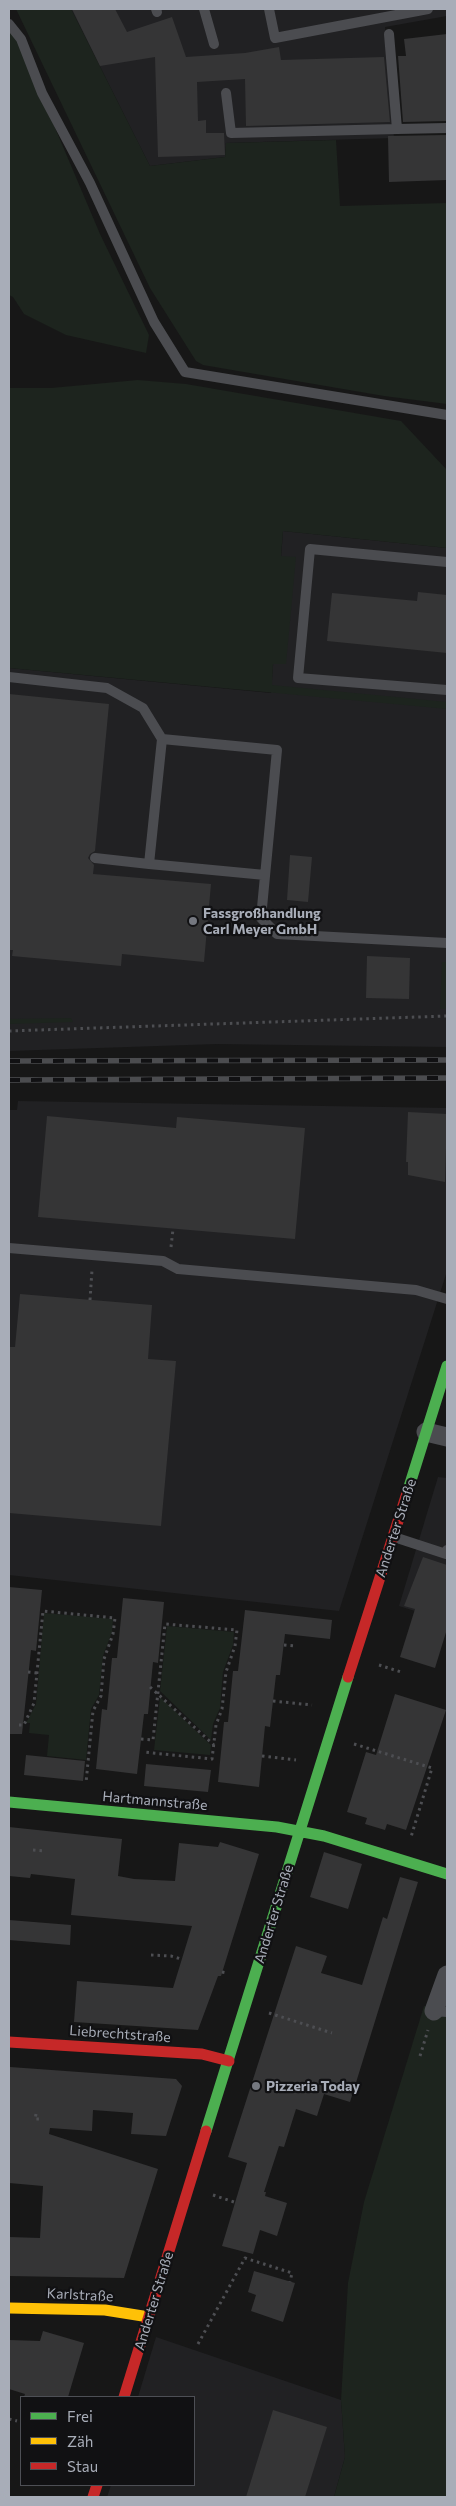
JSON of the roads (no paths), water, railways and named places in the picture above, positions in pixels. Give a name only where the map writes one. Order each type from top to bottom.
[{"type":"main road","name":"Anderter Straße","points":[[124,2396],[299,1832],[447,1366]]},
{"type":"main road","name":"Hartmannstraße","points":[[9,1802],[277,1827],[324,1836],[447,1874]]},
{"type":"main road","name":"Liebrechtstraße","points":[[9,2042],[202,2054],[229,2061]]},
{"type":"main road","name":"Karlstraße","points":[[9,2308],[105,2310],[149,2317]]},
{"type":"street","points":[[426,1432],[447,1437]]},
{"type":"street","points":[[441,2012],[447,1975]]},
{"type":"lane","points":[[204,9],[214,44]]},
{"type":"lane","points":[[269,9],[275,38],[428,9]]},
{"type":"lane","points":[[9,24],[21,39],[42,93],[90,183],[154,322],[185,372],[447,415]]},
{"type":"lane","points":[[389,34],[397,129]]},
{"type":"lane","points":[[226,93],[231,133],[447,128]]},
{"type":"lane","points":[[447,562],[310,550],[298,678],[447,690]]},
{"type":"lane","points":[[9,677],[107,688],[143,708],[162,739],[149,864]]},
{"type":"lane","points":[[162,739],[277,750],[261,918],[277,934],[447,943]]},
{"type":"lane","points":[[95,858],[265,875]]},
{"type":"lane","points":[[9,1248],[163,1261],[178,1269],[416,1290],[447,1299]]},
{"type":"lane","points":[[393,1537],[446,1554],[447,1550]]},
{"type":"railway","points":[[9,1061],[447,1060]]},
{"type":"railway","points":[[9,1080],[447,1078]]},
{"type":"place","name":"Fassgroßhandlung Carl Meyer GmbH","points":[[193,921]]},
{"type":"place","name":"Pizzeria Today","points":[[256,2086]]}]
